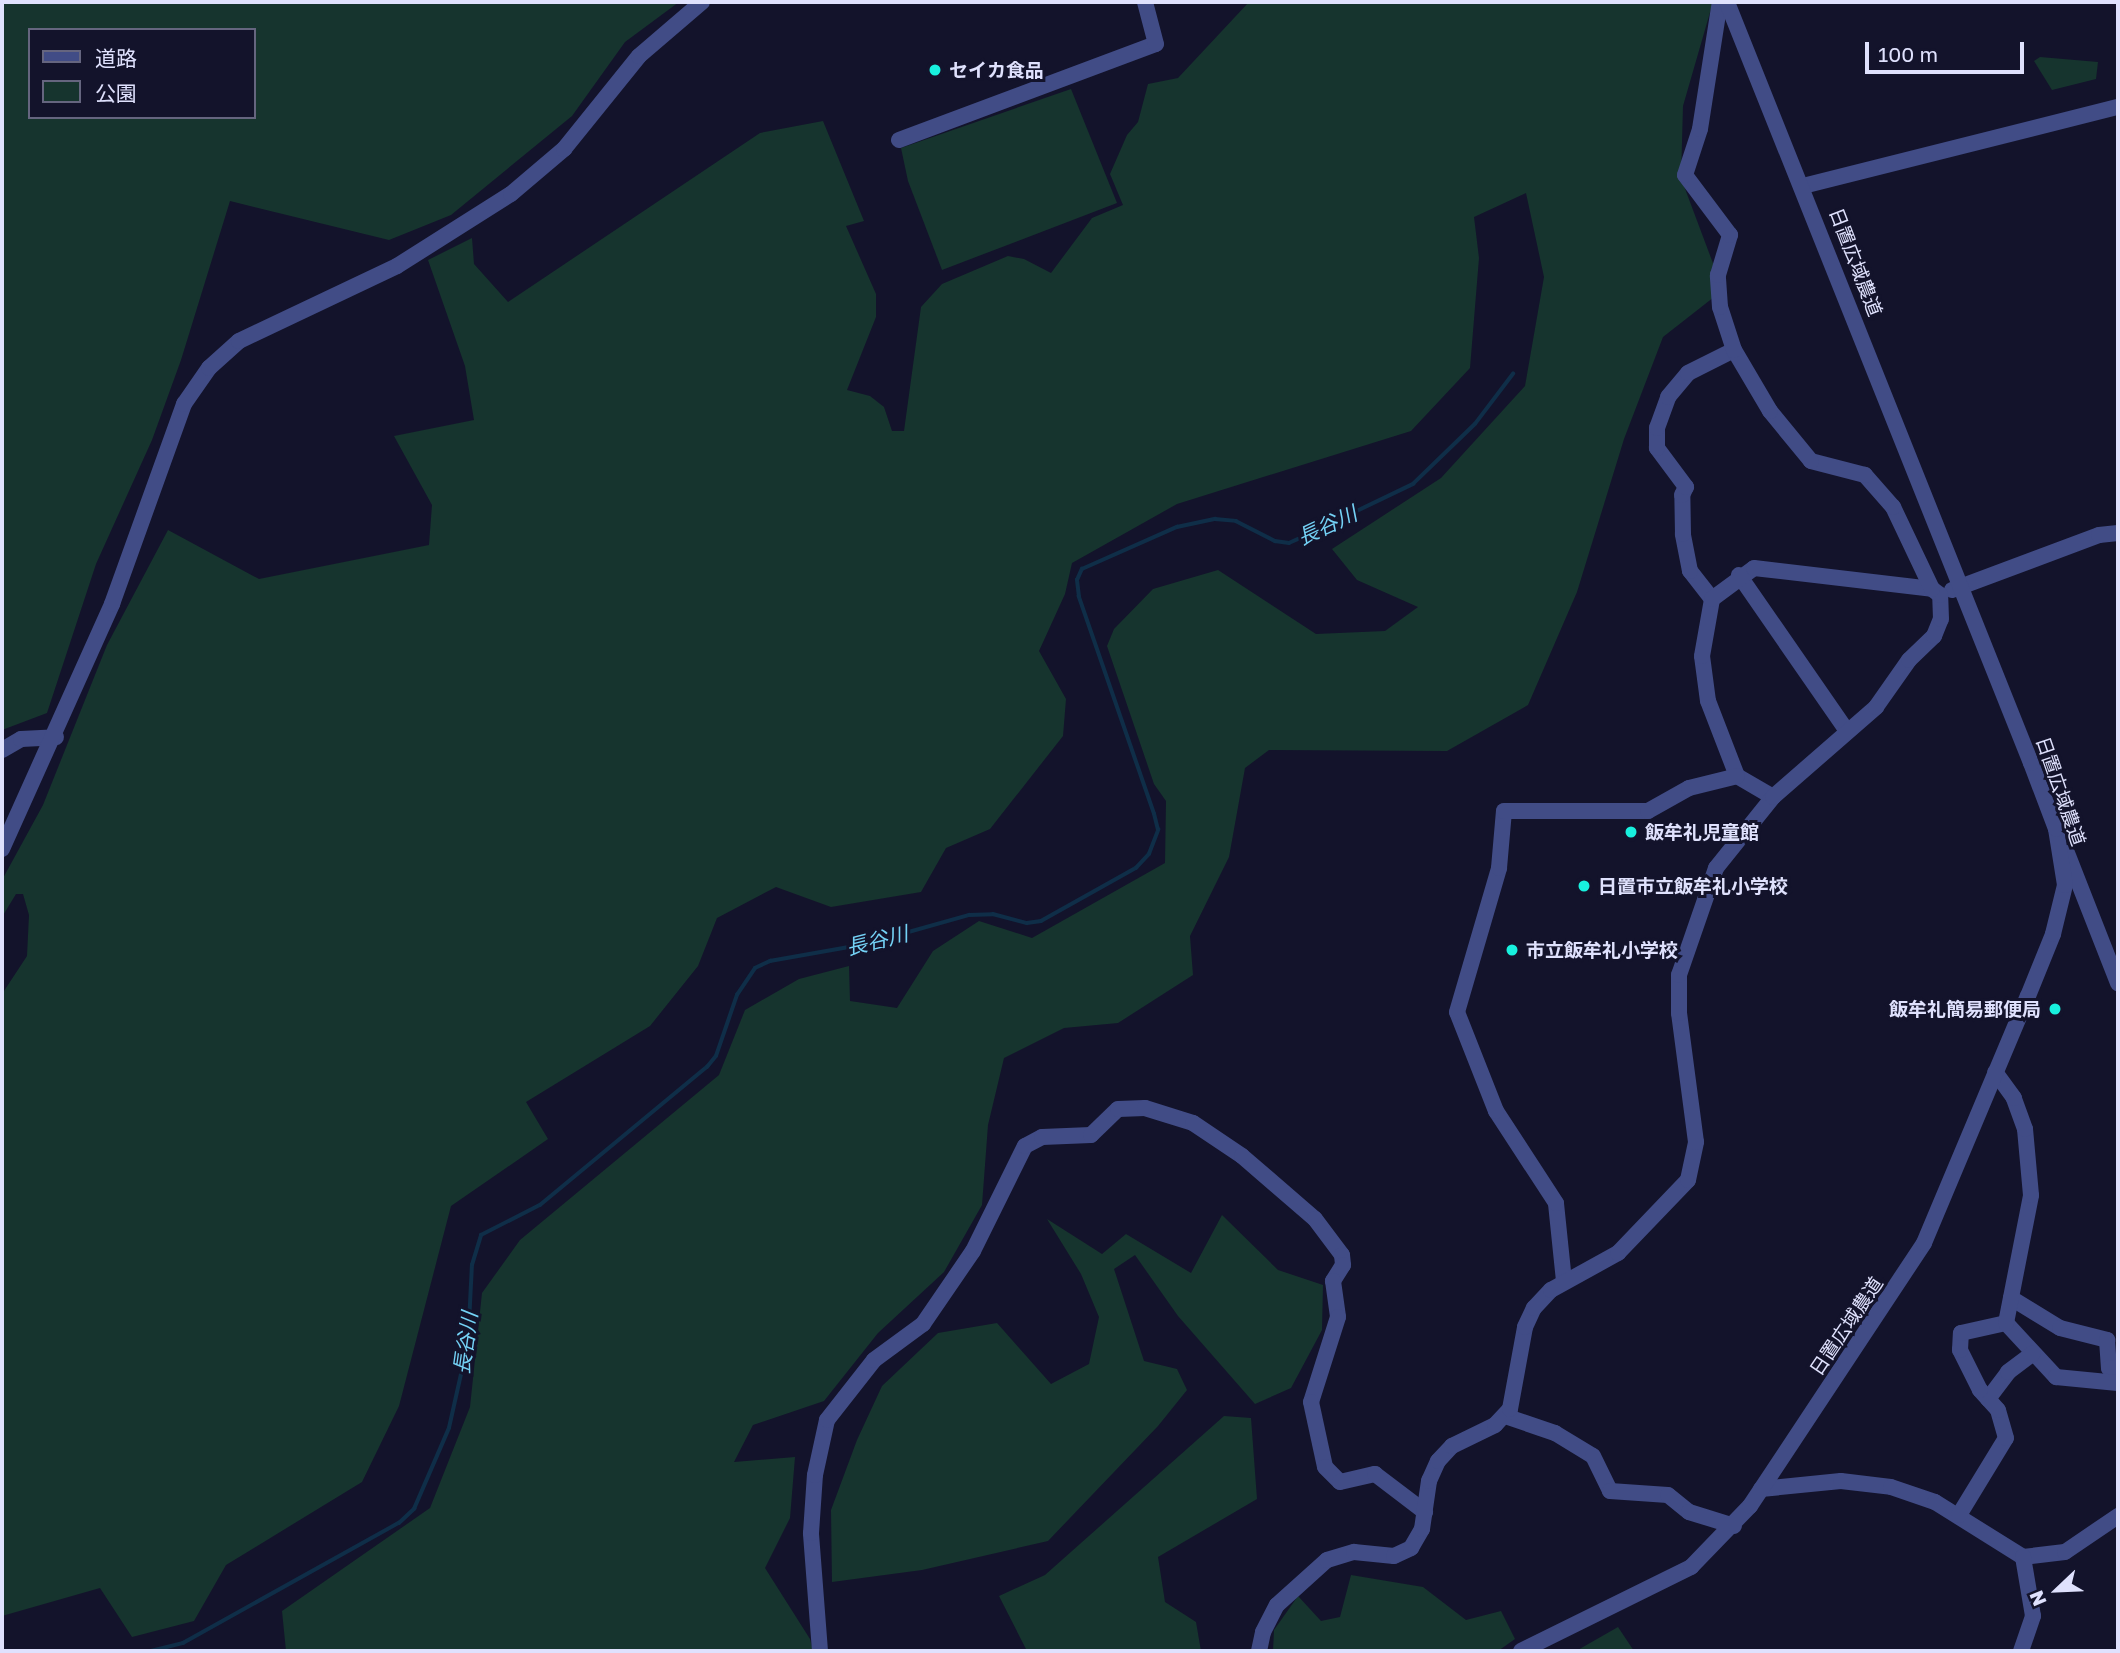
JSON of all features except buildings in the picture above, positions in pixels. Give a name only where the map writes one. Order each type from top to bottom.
[{"type":"street","points":[[2,846],[56,737],[116,594],[184,404],[209,368],[239,341],[397,265],[511,194],[564,149],[639,56],[702,2]]},
{"type":"street","points":[[900,140],[1156,44],[1145,2]]},
{"type":"street","points":[[1259,1651],[1269,1617],[1297,1583],[1344,1553],[1404,1553],[1417,1541],[1433,1469],[1444,1453],[1505,1416],[1514,1401],[1529,1318],[1542,1298],[1564,1281],[1618,1253],[1676,1195],[1693,1170],[1696,1142],[1679,1013],[1683,958],[1716,868],[1773,797],[1876,706],[1909,660],[1934,636],[1941,619],[1936,592],[1893,507],[1866,475],[1811,461],[1770,411],[1734,350],[1720,307],[1718,275],[1730,235],[1685,175],[1700,129],[1720,2]]},
{"type":"street","name":"日置広域農道","points":[[1521,1651],[1690,1567],[1734,1526],[1761,1489],[1911,1266],[2053,934],[2065,885],[2056,829],[1803,186],[1727,2]]},
{"type":"street","points":[[1803,186],[2008,138],[2073,116],[2118,107]]},
{"type":"street","points":[[1712,599],[1690,570],[1683,534],[1682,495],[1686,487],[1657,448],[1657,428],[1668,397],[1688,373],[1734,350]]},
{"type":"street","points":[[1773,797],[1737,776],[1707,691],[1704,626],[1712,599],[1739,575],[1754,568],[1936,592],[1960,586],[2099,535],[2118,533]]},
{"type":"street","points":[[1739,575],[1847,730]]},
{"type":"street","points":[[2,750],[22,739],[56,737]]},
{"type":"street","points":[[1564,1281],[1556,1203],[1496,1111],[1457,1012],[1499,868],[1504,811],[1648,811],[1689,788],[1737,776]]},
{"type":"street","points":[[2056,829],[2118,983]]},
{"type":"street","points":[[2065,885],[2081,889]]},
{"type":"street","points":[[1996,1072],[2014,1098],[2025,1129],[2031,1195],[2006,1323]]},
{"type":"street","points":[[820,1651],[811,1533],[815,1475],[827,1420],[874,1360],[923,1324],[973,1251],[1025,1146],[1042,1137],[1091,1135],[1118,1109],[1145,1108],[1193,1123],[1242,1156],[1315,1219],[1342,1255],[1343,1265],[1333,1281],[1338,1317],[1311,1402],[1325,1467],[1340,1482],[1375,1474],[1425,1512]]},
{"type":"street","points":[[2011,1298],[2060,1328],[2107,1340],[2109,1368],[2118,1369]]},
{"type":"street","points":[[2006,1323],[2056,1377],[2118,1383]]},
{"type":"street","points":[[1959,1515],[2006,1438],[1997,1410],[1987,1399],[1960,1350],[1961,1333],[2006,1323]]},
{"type":"street","points":[[1987,1399],[2008,1372],[2033,1353]]},
{"type":"street","points":[[1505,1416],[1555,1433],[1593,1456],[1610,1491],[1668,1494],[1689,1513],[1734,1526]]},
{"type":"street","points":[[1761,1489],[1798,1482],[1864,1483],[1913,1494],[1959,1515],[2023,1557],[2065,1552],[2118,1516]]},
{"type":"street","points":[[2021,1651],[2033,1616],[2023,1557]]},
{"type":"green space","points":[[2,2],[679,2],[625,42],[572,116],[451,215],[389,240],[230,201],[181,360],[152,440],[96,564],[47,713],[2,730]]},
{"type":"green space","points":[[1249,2],[1713,2],[1683,106],[1681,178],[1723,290],[1663,337],[1624,439],[1577,592],[1528,705],[1447,751],[1269,750],[1245,768],[1229,857],[1190,936],[1193,975],[1118,1023],[1064,1028],[1004,1058],[988,1125],[982,1205],[944,1272],[878,1333],[824,1401],[753,1425],[734,1462],[795,1457],[790,1518],[765,1568],[810,1639],[813,1651],[286,1651],[282,1611],[430,1508],[470,1407],[482,1293],[520,1240],[719,1075],[745,1010],[799,979],[849,966],[850,1001],[897,1008],[933,951],[979,921],[1032,938],[1165,863],[1166,801],[1154,784],[1107,646],[1114,629],[1153,589],[1218,570],[1316,634],[1385,631],[1418,607],[1357,580],[1332,549],[1441,478],[1525,386],[1544,277],[1526,193],[1474,217],[1479,258],[1470,368],[1411,431],[1177,504],[1072,563],[1065,594],[1039,651],[1066,699],[1063,736],[990,829],[946,848],[921,892],[831,907],[776,887],[717,918],[698,966],[650,1026],[526,1102],[548,1139],[451,1206],[399,1406],[362,1482],[226,1565],[194,1621],[132,1637],[100,1588],[2,1616],[2,994],[27,956],[29,915],[23,894],[16,894],[2,917],[2,880],[43,805],[107,645],[168,530],[259,579],[429,545],[432,505],[394,436],[474,420],[465,366],[428,260],[472,238],[474,264],[508,302],[760,133],[823,121],[864,221],[846,226],[876,294],[876,317],[847,390],[870,396],[884,407],[892,431],[904,431],[921,307],[942,284],[1008,256],[1024,259],[1051,273],[1092,218],[1123,205],[1110,174],[1127,135],[1138,122],[1148,84],[1178,78]]},
{"type":"green space","points":[[2040,57],[2098,62],[2096,79],[2052,90],[2034,61]]},
{"type":"green space","points":[[1071,89],[1117,203],[942,270],[908,181],[901,148]]},
{"type":"green space","points":[[1222,1215],[1278,1270],[1323,1285],[1322,1330],[1291,1388],[1255,1404],[1178,1316],[1135,1255],[1114,1269],[1144,1361],[1177,1369],[1187,1390],[1158,1426],[1048,1541],[922,1570],[832,1582],[831,1510],[857,1440],[882,1386],[938,1333],[997,1323],[1051,1384],[1089,1364],[1099,1317],[1081,1274],[1047,1219],[1102,1254],[1126,1234],[1191,1273]]},
{"type":"green space","points":[[1224,1416],[1251,1418],[1257,1499],[1158,1557],[1165,1602],[1196,1622],[1201,1651],[1027,1651],[999,1596],[1045,1575]]},
{"type":"green space","points":[[1351,1575],[1423,1587],[1466,1620],[1501,1611],[1515,1639],[1498,1651],[1273,1651],[1274,1630],[1298,1596],[1321,1621],[1340,1617]]},
{"type":"green space","points":[[1618,1627],[1634,1651],[1576,1651]]},
{"type":"waterway","name":"長谷川","points":[[151,1651],[183,1643],[399,1523],[414,1509],[449,1428],[468,1343],[472,1265],[481,1235],[540,1205],[707,1067],[716,1056],[737,995],[755,968],[770,961],[866,944],[969,915],[993,914],[1027,923],[1041,921],[1136,868],[1149,854],[1158,830],[1079,597],[1077,580],[1082,569],[1177,527],[1215,519],[1236,521],[1275,541],[1289,543],[1307,535],[1413,484],[1475,424],[1513,374]]},
{"type":"place","name":"セイカ食品","points":[[935,70]]},
{"type":"place","name":"飯牟礼児童館","points":[[1631,832]]},
{"type":"place","name":"日置市立飯牟礼小学校","points":[[1584,886]]},
{"type":"place","name":"市立飯牟礼小学校","points":[[1512,950]]},
{"type":"place","name":"飯牟礼簡易郵便局","points":[[2055,1009]]}]
